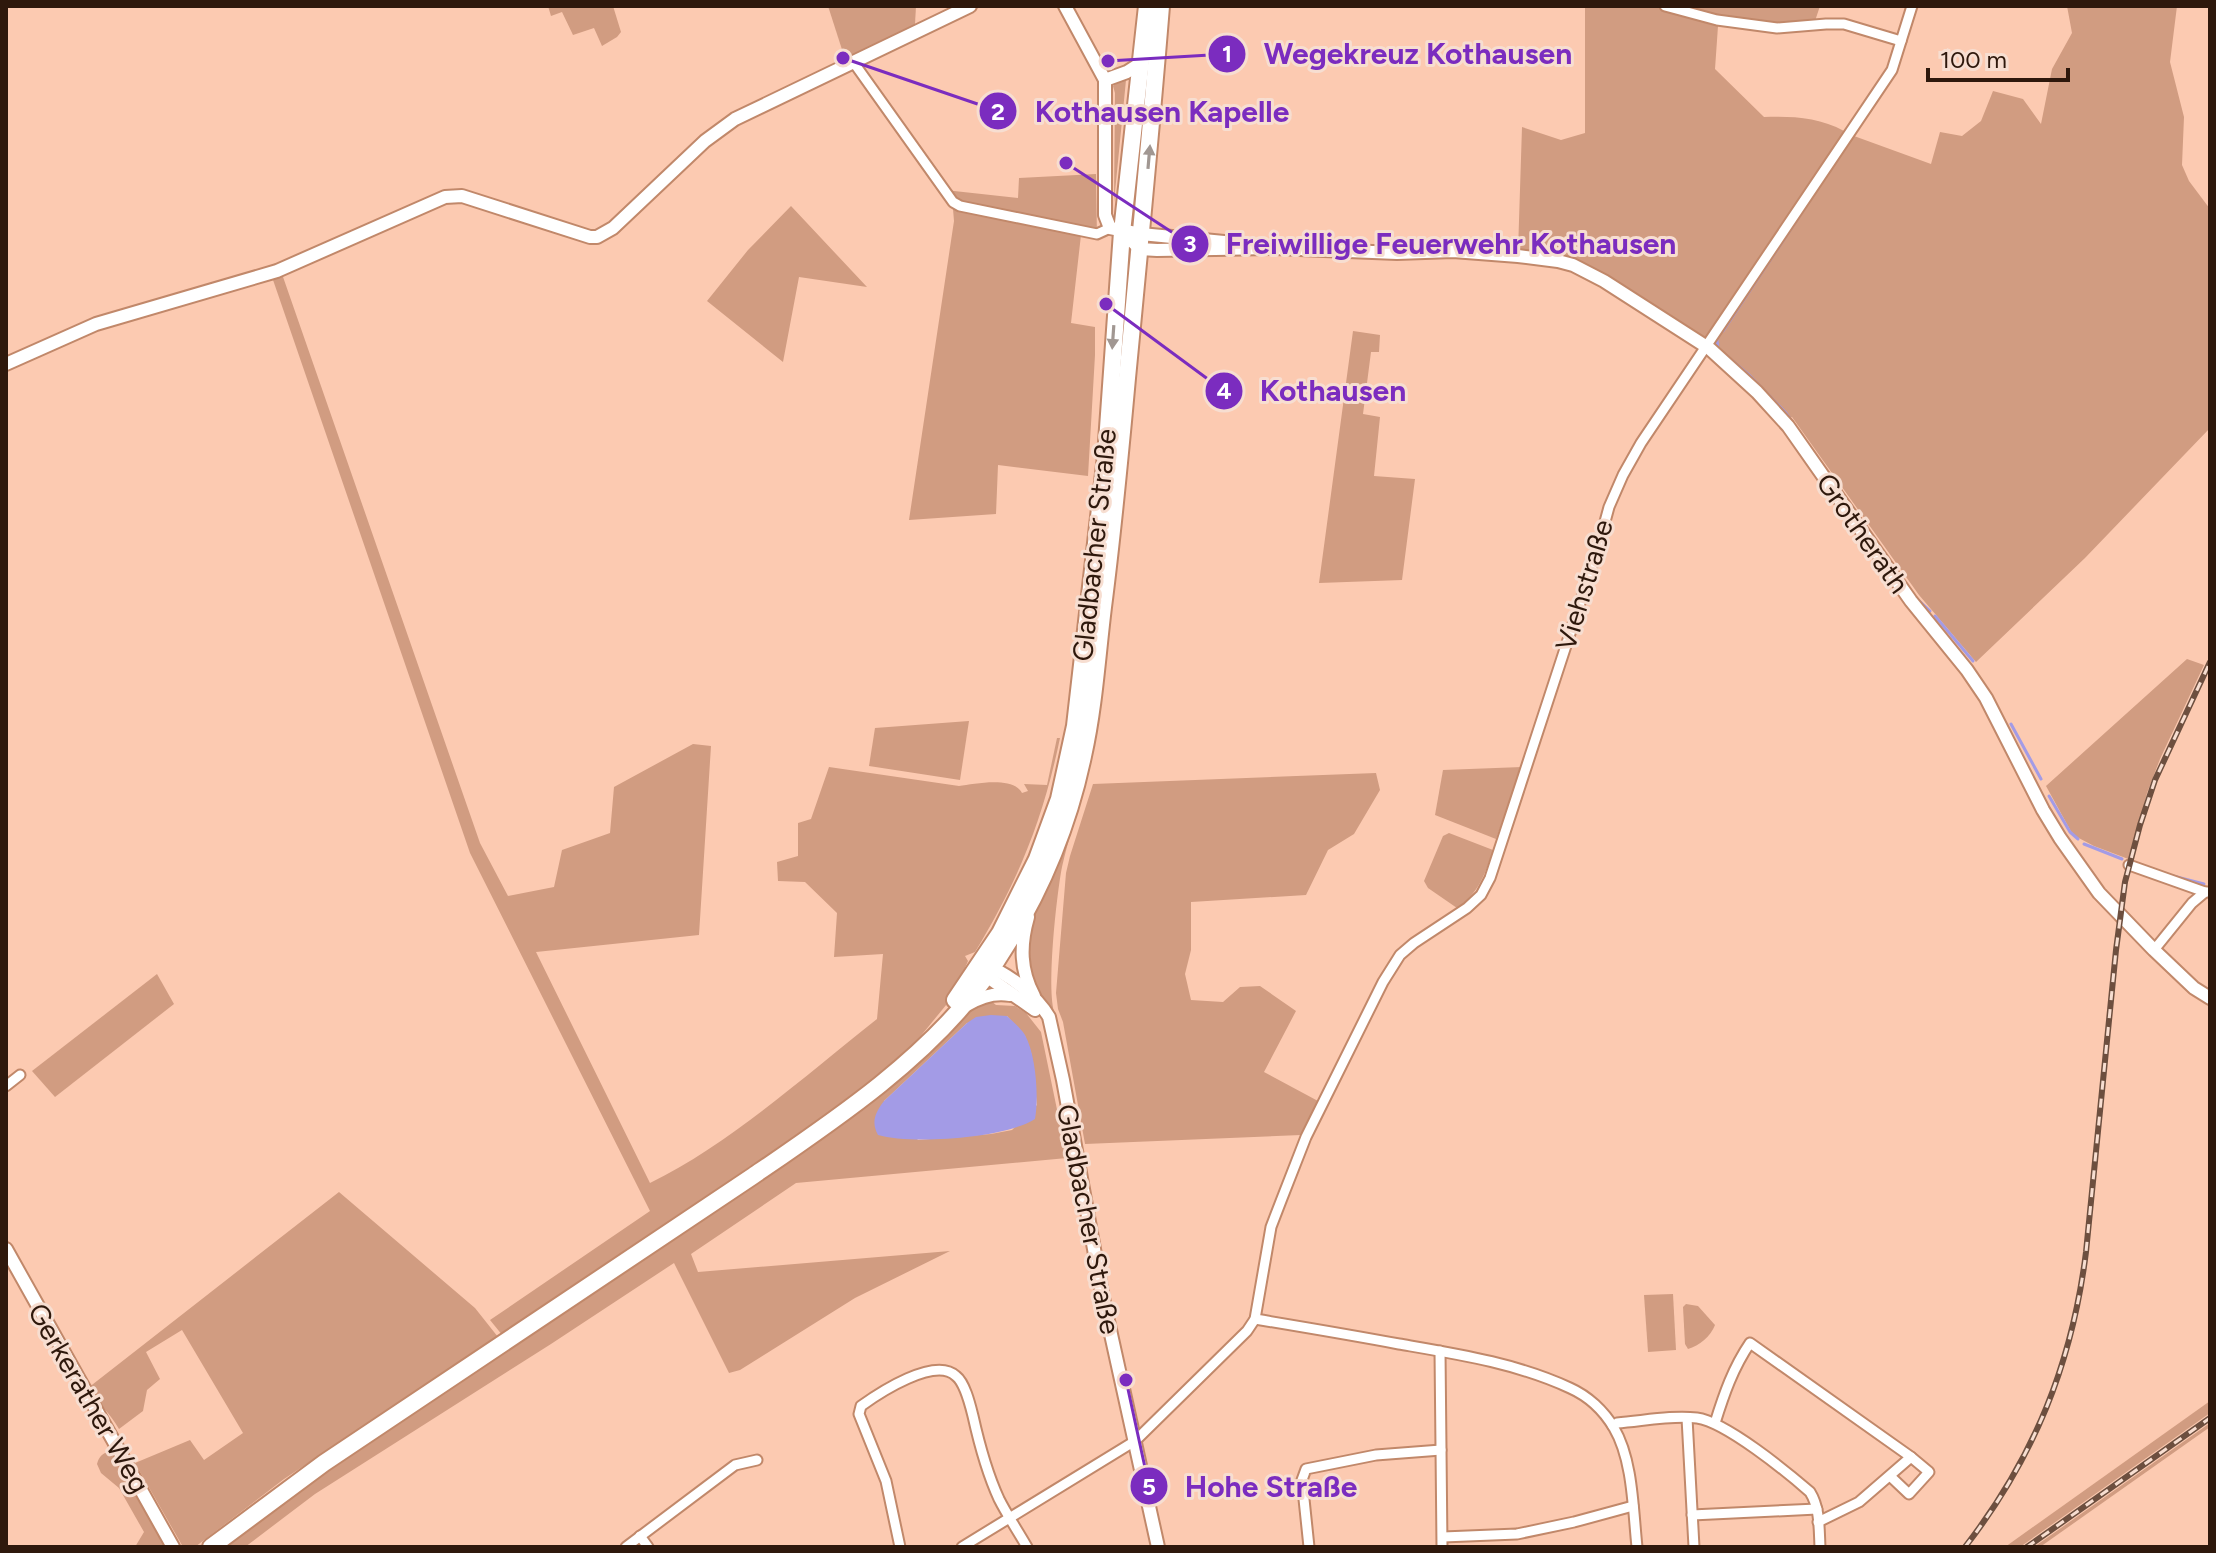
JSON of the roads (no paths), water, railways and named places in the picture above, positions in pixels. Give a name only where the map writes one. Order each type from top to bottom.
[{"type":"main road","name":"Gladbacher Straße","points":[[986,969],[1000,933],[1037,859],[1059,799],[1075,726],[1106,456],[1116,230],[1147,6]]},
{"type":"main road","name":"Gladbacher Straße","points":[[986,969],[1031,903],[1048,870],[1071,804],[1084,754],[1118,489],[1161,6]]},
{"type":"main road","points":[[211,1547],[324,1463],[820,1130],[903,1064],[961,1009],[986,969]]},
{"type":"main road","points":[[903,1064],[951,1005],[986,969]]},
{"type":"street","points":[[6,364],[96,324],[277,271],[445,197],[462,196],[597,237],[613,228],[727,124],[970,6]]},
{"type":"street","points":[[854,63],[944,193],[956,204],[1097,234],[1116,230],[1105,215],[1105,80],[1065,6]]},
{"type":"street","points":[[1665,6],[1717,20],[1777,28],[1844,24],[1901,41]]},
{"type":"street","name":"Viehstraße","points":[[1255,1319],[1271,1227],[1306,1137],[1383,982],[1400,955],[1467,908],[1481,895],[1490,878],[1609,507],[1623,475],[1641,443],[1709,348],[1892,70],[1912,6]]},
{"type":"street","points":[[1105,80],[1141,63]]},
{"type":"street","name":"Grotherath","points":[[1116,230],[1141,241],[1397,253],[1453,251],[1558,261],[1604,281],[1709,348],[1757,392],[1788,426],[1911,601],[1967,670],[1986,698],[2043,810],[2099,893],[2194,988],[2210,998]]},
{"type":"street","points":[[2129,865],[2208,892]]},
{"type":"street","points":[[2154,950],[2192,903],[2208,892]]},
{"type":"street","name":"Gladbacher Straße","points":[[1031,903],[1021,944],[1022,964],[1027,984],[1049,1017],[1103,1298],[1158,1547]]},
{"type":"street","points":[[986,969],[1011,980],[1037,1002]]},
{"type":"street","name":"Gladbacher Straße","points":[[986,969],[1011,995],[1032,1006],[1051,1032]]},
{"type":"street","points":[[961,1009],[981,997],[1001,993],[1011,995]]},
{"type":"street","points":[[6,1086],[20,1075]]},
{"type":"street","name":"Gerkerather Weg","points":[[6,1249],[172,1545]]},
{"type":"street","points":[[962,1547],[1135,1441],[1247,1331],[1255,1319],[1500,1363],[1571,1388],[1598,1406],[1613,1426],[1625,1452],[1637,1547]]},
{"type":"street","points":[[1715,1423],[1729,1381],[1750,1343],[1929,1472],[1909,1494],[1890,1476]]},
{"type":"street","points":[[1440,1351],[1442,1542],[1469,1542],[1517,1534],[1633,1506]]},
{"type":"street","points":[[900,1547],[886,1481],[859,1414],[861,1406],[879,1393],[928,1370],[948,1372],[957,1376],[962,1384],[999,1498],[1027,1547]]},
{"type":"street","points":[[1613,1426],[1617,1423],[1687,1418],[1715,1423],[1810,1492],[1817,1509],[1820,1547]]},
{"type":"street","points":[[1687,1418],[1694,1547]]},
{"type":"street","points":[[1309,1547],[1302,1480],[1306,1469],[1376,1455],[1441,1450]]},
{"type":"street","points":[[1818,1522],[1859,1502],[1911,1457]]},
{"type":"street","points":[[626,1547],[735,1465],[757,1460]]},
{"type":"street","points":[[1692,1515],[1817,1509]]},
{"type":"street","points":[[640,1536],[648,1547]]},
{"type":"waterway","points":[[1841,154],[1848,143]]},
{"type":"waterway","points":[[1723,331],[1814,194]]},
{"type":"waterway","points":[[1717,340],[1718,349],[1786,413],[1801,435]]},
{"type":"waterway","points":[[1915,597],[1930,611]]},
{"type":"waterway","points":[[1935,616],[1973,661]]},
{"type":"waterway","points":[[2011,724],[2041,779]]},
{"type":"waterway","points":[[2049,796],[2070,832],[2078,839]]},
{"type":"waterway","points":[[2084,844],[2122,859]]},
{"type":"waterway","points":[[2169,875],[2204,884]]},
{"type":"railway","points":[[1965,1547],[2011,1479],[2030,1444],[2060,1371],[2071,1333],[2086,1252],[2125,882],[2155,780],[2210,662]]},
{"type":"railway","points":[[2027,1547],[2210,1418]]},
{"type":"place","name":"Kothausen Kapelle","points":[[843,58]]},
{"type":"place","name":"Wegekreuz Kothausen","points":[[1108,61]]},
{"type":"place","name":"Freiwillige Feuerwehr Kothausen","points":[[1066,163]]},
{"type":"place","name":"Kothausen","points":[[1106,304]]},
{"type":"place","name":"Hohe Straße","points":[[1126,1380]]}]
